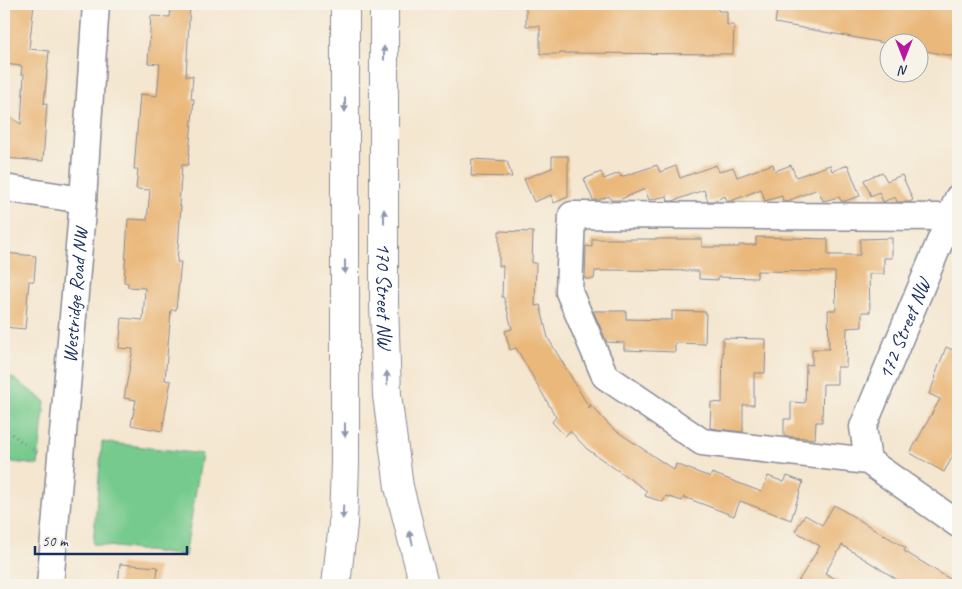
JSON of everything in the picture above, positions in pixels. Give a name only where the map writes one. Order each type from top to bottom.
[{"type":"main road","name":"170 Street NW","points":[[336,585],[343,524],[345,463],[345,4]]},
{"type":"main road","name":"170 Street NW","points":[[384,4],[384,303],[388,395],[399,487],[424,585]]},
{"type":"street","name":"Westridge Road NW","points":[[50,585],[83,200],[96,4]]},
{"type":"street","points":[[4,188],[83,200]]},
{"type":"street","points":[[954,208],[572,215],[569,292],[605,376],[702,442],[868,461],[958,524]]},
{"type":"street","name":"172 Street NW","points":[[868,461],[863,428],[954,208]]},
{"type":"path","points":[[4,428],[60,471]]},
{"type":"green space","points":[[4,372],[45,401],[38,465],[4,461]]},
{"type":"green space","points":[[102,442],[202,454],[185,556],[93,544]]},
{"type":"building","points":[[4,4],[34,4],[29,49],[49,51],[44,104],[47,104],[43,161],[4,158],[4,113],[21,124],[24,74],[21,74],[22,66],[4,64]]},
{"type":"building","points":[[171,4],[190,4],[186,76],[193,76],[191,99],[194,99],[188,165],[182,165],[177,262],[181,262],[176,310],[171,310],[165,380],[171,381],[162,431],[131,425],[136,400],[124,398],[133,349],[119,348],[122,318],[143,320],[145,288],[128,287],[128,283],[124,282],[128,219],[147,220],[150,190],[136,189],[138,169],[134,169],[140,94],[157,96],[160,64],[148,63],[151,16],[170,17]]},
{"type":"building","points":[[526,4],[718,4],[718,11],[727,11],[727,25],[734,25],[733,54],[540,54],[540,26],[526,26]]},
{"type":"building","points":[[778,4],[958,4],[958,57],[930,52],[930,32],[880,32],[880,42],[775,23]]},
{"type":"building","points":[[552,156],[568,156],[568,197],[554,203],[551,195],[534,202],[524,179],[552,168]]},
{"type":"building","points":[[472,159],[507,161],[512,177],[471,176]]},
{"type":"building","points":[[773,164],[775,171],[791,165],[796,177],[830,165],[832,171],[848,165],[860,196],[845,201],[841,201],[839,197],[823,201],[818,189],[787,201],[783,201],[782,196],[765,201],[761,189],[731,201],[727,201],[725,196],[708,201],[704,190],[668,201],[667,196],[649,200],[645,189],[619,200],[611,200],[609,196],[593,200],[584,179],[601,172],[604,179],[619,173],[621,177],[657,165],[660,172],[676,166],[680,178],[716,165],[719,172],[733,167],[737,177]]},
{"type":"building","points":[[882,172],[887,181],[902,175],[913,200],[910,202],[897,202],[895,197],[883,202],[879,192],[871,196],[864,180]]},
{"type":"building","points":[[499,231],[533,232],[532,263],[536,263],[535,306],[540,305],[548,338],[590,409],[590,404],[612,428],[674,470],[676,464],[710,477],[712,473],[762,492],[768,476],[784,482],[787,476],[803,482],[791,520],[740,501],[734,516],[684,497],[682,501],[666,496],[663,502],[645,496],[647,491],[587,449],[570,431],[565,436],[552,422],[556,417],[516,348],[510,350],[505,331],[512,329],[504,298],[502,297],[503,266],[499,266]]},
{"type":"building","points":[[756,237],[828,239],[828,255],[860,255],[860,239],[892,238],[892,258],[884,258],[884,274],[869,274],[870,312],[862,312],[862,327],[847,328],[846,367],[837,367],[837,384],[823,384],[822,422],[816,422],[815,439],[784,436],[784,419],[791,419],[791,402],[805,403],[806,364],[812,365],[812,349],[829,349],[828,310],[836,310],[835,272],[757,271],[757,278],[718,277],[718,280],[699,279],[699,271],[611,270],[595,271],[594,279],[585,279],[586,246],[592,247],[592,239],[702,239],[702,247],[739,247],[739,245],[756,245]]},
{"type":"building","points":[[4,253],[36,256],[34,281],[29,281],[25,329],[4,327]]},
{"type":"building","points":[[593,311],[626,311],[626,319],[672,320],[672,311],[706,312],[705,344],[675,343],[675,352],[624,350],[624,343],[607,342]]},
{"type":"building","points":[[723,338],[766,339],[765,373],[754,373],[754,405],[743,405],[743,432],[710,428],[711,402],[722,403]]},
{"type":"building","points":[[946,347],[958,352],[958,447],[944,472],[910,453],[940,399],[929,394]]},
{"type":"building","points":[[834,505],[906,548],[904,551],[958,585],[906,585],[842,545],[825,573],[846,585],[796,585],[820,546],[795,531],[805,515],[822,525]]},
{"type":"building","points":[[120,564],[158,567],[156,585],[118,585]]}]
